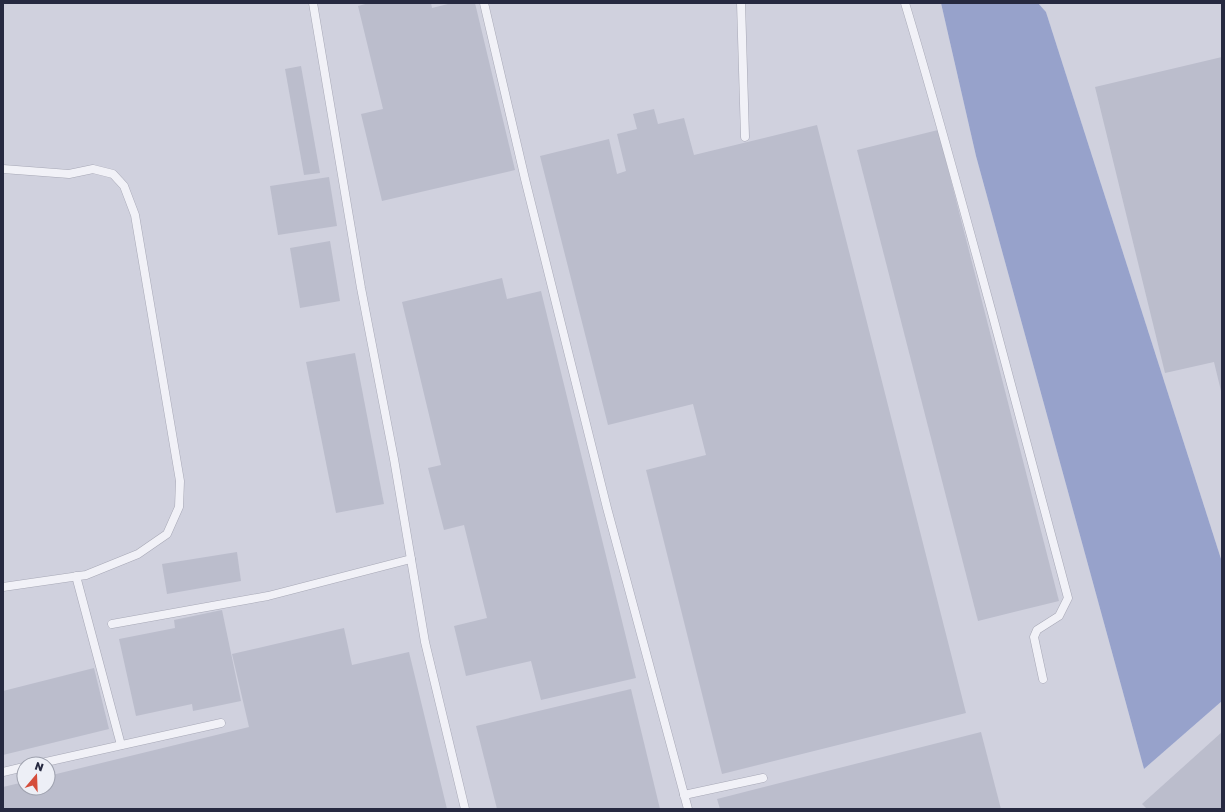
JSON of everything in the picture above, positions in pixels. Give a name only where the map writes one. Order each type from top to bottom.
[{"type":"lane","points":[[313,3],[361,288],[394,459],[425,642],[465,809]]},
{"type":"lane","points":[[484,3],[525,179],[607,508],[688,809]]},
{"type":"lane","points":[[905,3],[960,195],[1068,598],[1059,616],[1037,630],[1034,637],[1043,679]]},
{"type":"lane","points":[[741,4],[745,136]]},
{"type":"lane","points":[[3,170],[69,174],[93,170],[113,174],[124,186],[135,215],[180,481],[179,507],[167,534],[138,554],[86,575],[3,586]]},
{"type":"lane","points":[[112,624],[268,596],[411,559]]},
{"type":"lane","points":[[76,576],[121,745]]},
{"type":"lane","points":[[56,760],[221,723]]},
{"type":"lane","points":[[3,772],[16,769]]},
{"type":"lane","points":[[684,795],[763,778]]},
{"type":"shaded area","points":[[3,3],[941,3],[976,156],[1144,769],[1222,701],[1222,809],[3,809]]},
{"type":"shaded area","points":[[1038,3],[1222,3],[1222,562],[1046,12]]},
{"type":"water","points":[[941,3],[1038,3],[1046,12],[1222,562],[1222,701],[1144,769],[976,156]]},
{"type":"building","points":[[369,3],[431,3],[432,8],[452,3],[475,3],[515,170],[382,201],[361,114],[383,109],[358,6]]},
{"type":"building","points":[[1222,57],[1221,391],[1214,362],[1165,373],[1095,87]]},
{"type":"building","points":[[301,66],[320,173],[304,175],[285,69]]},
{"type":"building","points":[[654,109],[658,124],[684,118],[694,155],[817,125],[966,713],[722,774],[646,470],[706,455],[693,404],[608,425],[540,156],[609,139],[617,174],[626,171],[617,134],[637,129],[633,114]]},
{"type":"building","points":[[938,130],[1059,601],[978,621],[857,150]]},
{"type":"building","points":[[329,177],[337,226],[278,235],[270,186]]},
{"type":"building","points":[[330,241],[340,301],[300,308],[290,248]]},
{"type":"building","points":[[502,278],[507,299],[541,291],[636,678],[541,700],[531,661],[466,676],[454,626],[487,618],[464,525],[444,530],[428,468],[441,465],[402,302]]},
{"type":"building","points":[[355,353],[384,504],[336,513],[306,362]]},
{"type":"building","points":[[237,552],[241,581],[167,594],[162,564]]},
{"type":"building","points":[[222,610],[241,701],[193,711],[192,704],[136,716],[119,639],[175,628],[174,620]]},
{"type":"building","points":[[344,628],[352,665],[409,652],[447,809],[3,809],[3,787],[16,784],[16,796],[56,796],[56,774],[249,727],[232,654]]},
{"type":"building","points":[[94,668],[109,729],[3,755],[3,691]]},
{"type":"building","points":[[631,689],[660,809],[497,809],[476,726]]},
{"type":"building","points":[[981,732],[1001,809],[720,809],[717,799]]},
{"type":"building","points":[[1222,732],[1222,809],[1147,809],[1142,804]]}]
